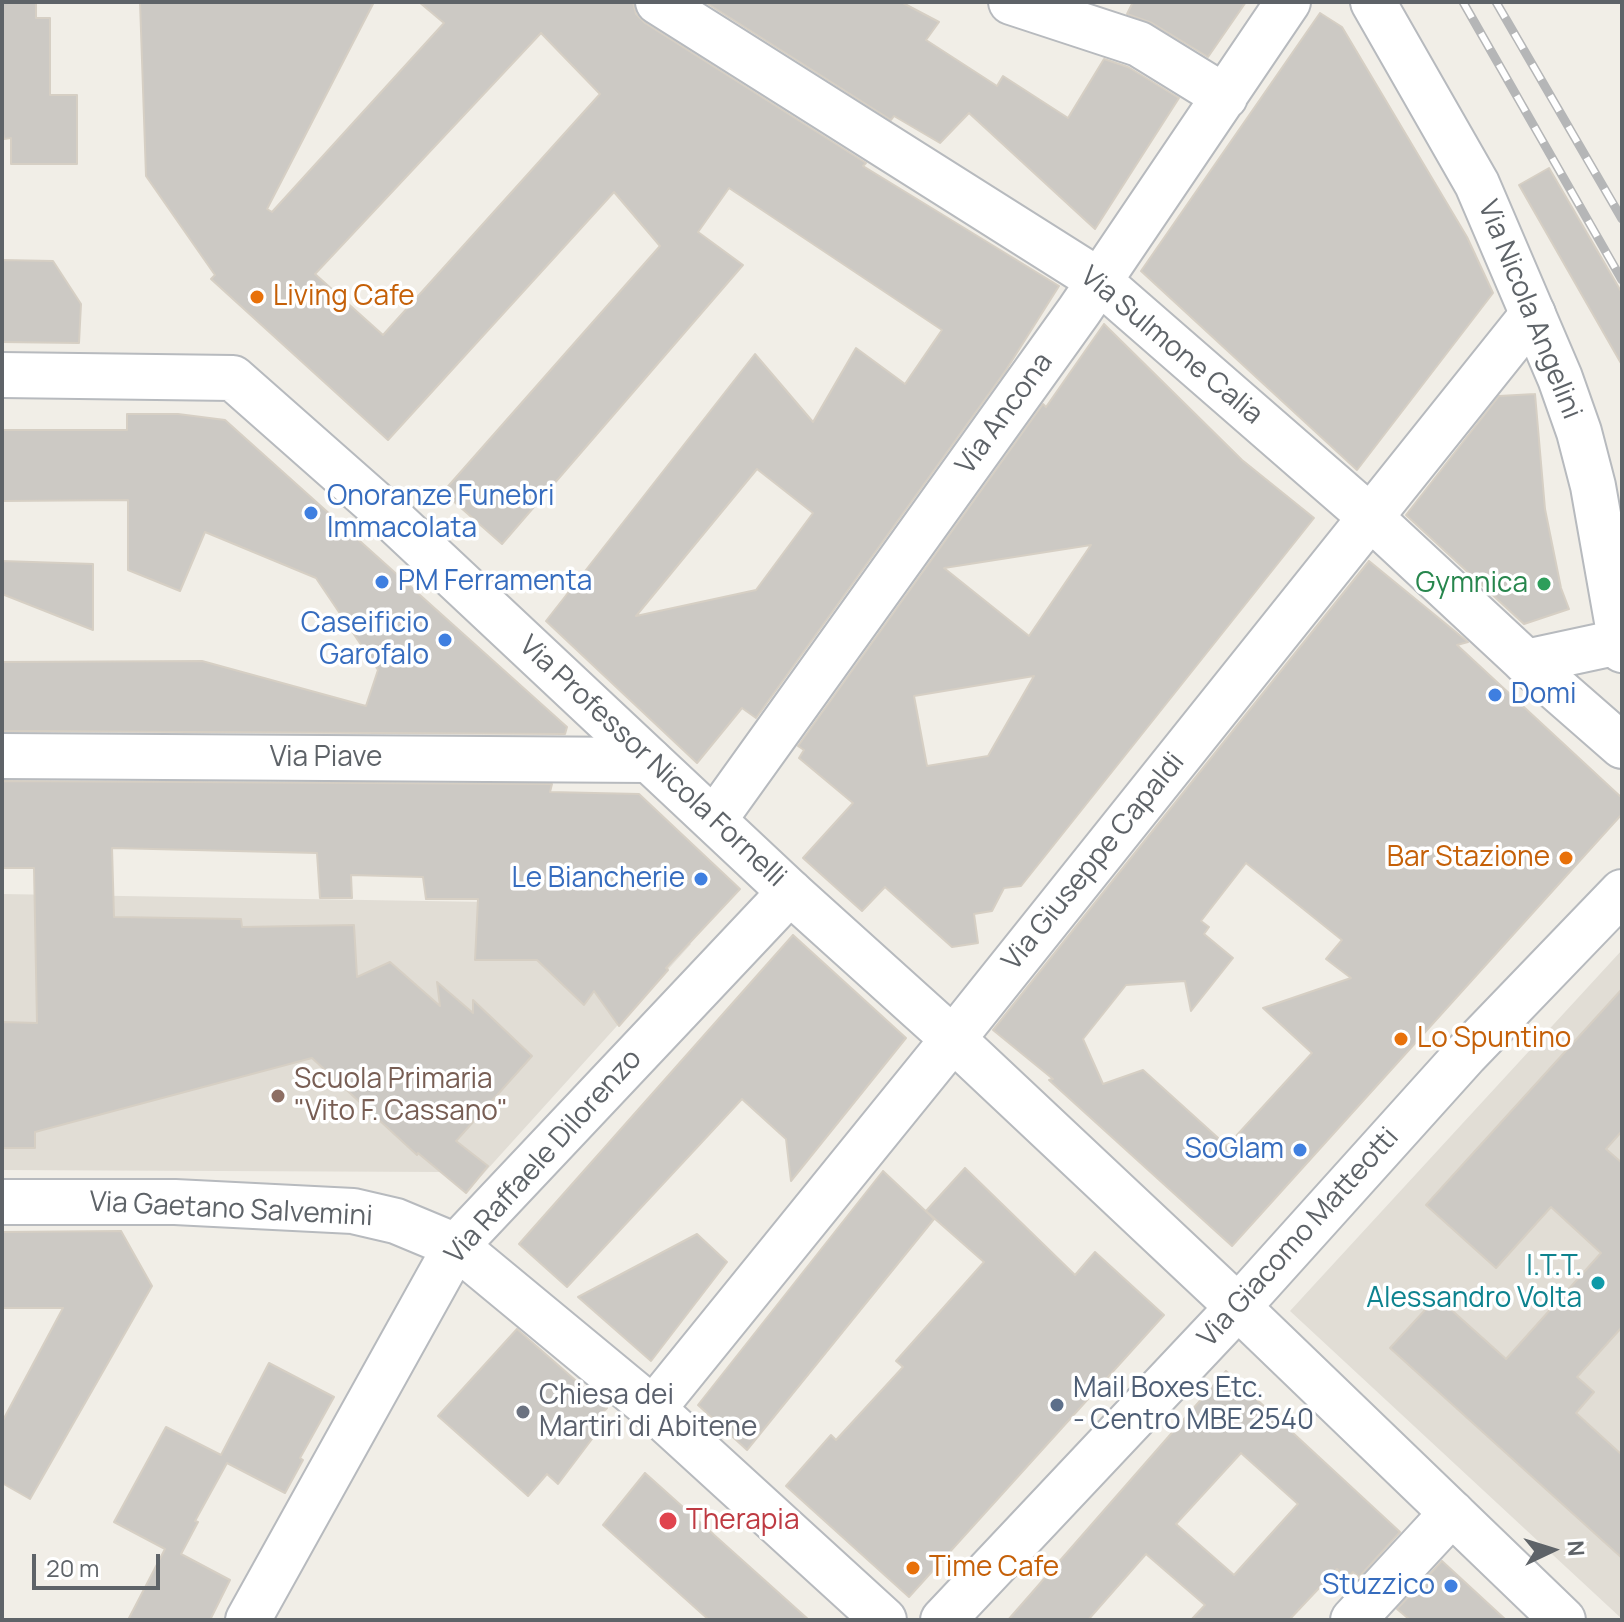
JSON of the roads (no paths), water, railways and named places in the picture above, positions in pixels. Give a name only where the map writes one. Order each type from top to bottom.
[{"type":"street","name":"Via Sulmone Calia","points":[[658,2],[1098,280],[1369,516],[1526,662],[1622,746]]},
{"type":"street","points":[[1011,2],[1139,44],[1225,97]]},
{"type":"street","name":"Via Ancona","points":[[714,820],[1098,280],[1288,2]]},
{"type":"street","name":"Via Nicola Angelini","points":[[1373,2],[1477,184],[1579,432],[1593,486],[1621,646]]},
{"type":"street","name":"Via Giuseppe Capaldi","points":[[653,1409],[1533,314]]},
{"type":"street","name":"Via Professor Nicola Fornelli","points":[[2,375],[233,378],[387,514],[790,892],[953,1039],[1238,1307],[1563,1620]]},
{"type":"street","points":[[1526,662],[1621,646]]},
{"type":"street","name":"Via Piave","points":[[2,756],[649,760]]},
{"type":"street","name":"Via Raffaele Dilorenzo","points":[[248,1620],[456,1246],[790,892]]},
{"type":"street","name":"Via Giacomo Matteotti","points":[[943,1620],[1238,1307],[1466,1054],[1622,892]]},
{"type":"street","name":"Via Gaetano Salvemini","points":[[2,1202],[175,1202],[353,1211],[396,1221],[456,1246],[653,1409],[884,1620]]},
{"type":"street","points":[[1353,1620],[1452,1513]]},
{"type":"railway","points":[[1463,2],[1622,280]]},
{"type":"railway","points":[[1496,2],[1622,219]]},
{"type":"place","name":"Living Cafe","points":[[257,297]]},
{"type":"place","name":"Onoranze Funebri Immacolata","points":[[311,513]]},
{"type":"place","name":"PM Ferramenta","points":[[382,582]]},
{"type":"place","name":"Gymnica","points":[[1544,584]]},
{"type":"place","name":"Caseificio Garofalo","points":[[445,640]]},
{"type":"place","name":"Domi","points":[[1495,695]]},
{"type":"place","name":"Bar Stazione","points":[[1566,858]]},
{"type":"place","name":"Le Biancherie","points":[[701,879]]},
{"type":"place","name":"Lo Spuntino","points":[[1401,1039]]},
{"type":"place","name":"Scuola Primaria \"Vito F. Cassano\"","points":[[278,1096]]},
{"type":"place","name":"SoGlam","points":[[1300,1150]]},
{"type":"place","name":"I.T.T. Alessandro Volta","points":[[1598,1283]]},
{"type":"place","name":"Mail Boxes Etc. - Centro MBE 2540","points":[[1057,1405]]},
{"type":"place","name":"Chiesa dei Martiri di Abitene","points":[[523,1412]]},
{"type":"place","name":"Therapia","points":[[668,1521]]},
{"type":"place","name":"Time Cafe","points":[[913,1568]]},
{"type":"place","name":"Stuzzico","points":[[1451,1586]]}]
